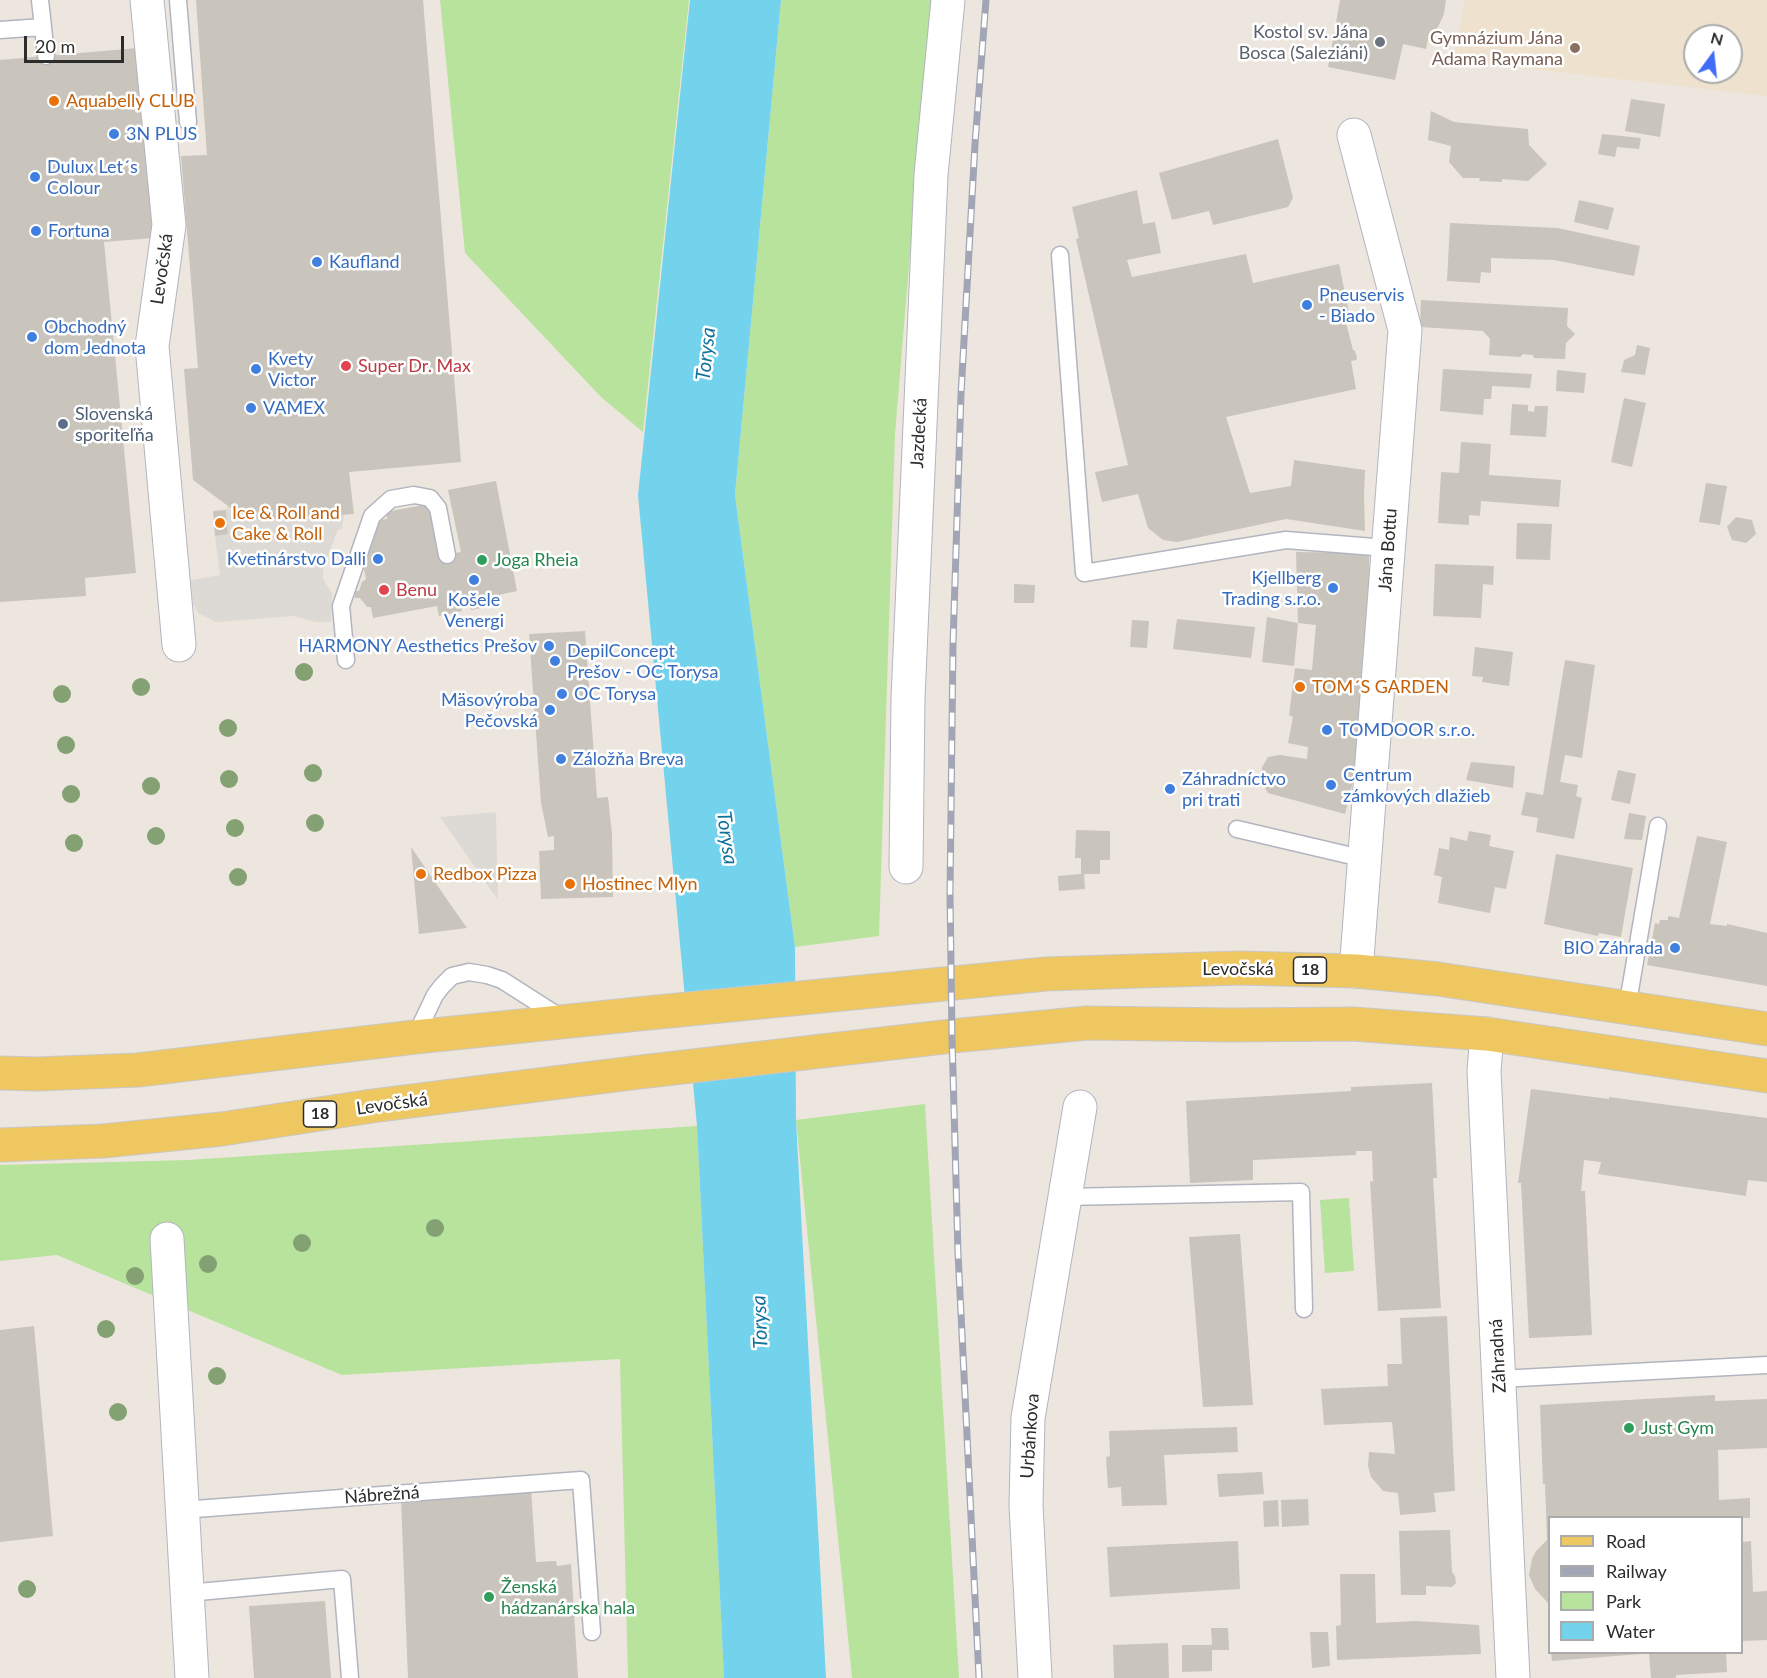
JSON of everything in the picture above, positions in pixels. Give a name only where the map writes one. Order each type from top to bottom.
[{"type":"main road","name":"Levočská","points":[[569,1022],[1046,974],[1240,968],[1356,971],[1438,979],[1767,1029]]},
{"type":"main road","name":"18","points":[[0,1073],[37,1074],[138,1070],[416,1037],[569,1022]]},
{"type":"main road","name":"Levočská","points":[[0,1145],[103,1141],[222,1129],[372,1106],[640,1072],[857,1046],[1087,1023],[1353,1024],[1487,1034]]},
{"type":"main road","name":"18","points":[[1487,1034],[1767,1076]]},
{"type":"street","name":"Levočská","points":[[147,0],[169,225],[152,346],[179,645]]},
{"type":"street","name":"Jazdecká","points":[[906,867],[908,698],[931,175],[948,0]]},
{"type":"street","name":"Jána Bottu","points":[[1354,135],[1405,330],[1356,971]]},
{"type":"street","name":"Záhradná","points":[[1487,1034],[1484,1071],[1513,1678]]},
{"type":"street","name":"Urbánkova","points":[[1035,1678],[1026,1505],[1028,1418],[1080,1107]]},
{"type":"street","points":[[167,1239],[192,1678]]},
{"type":"lane","points":[[40,0],[46,56]]},
{"type":"lane","points":[[178,0],[188,122]]},
{"type":"lane","points":[[0,30],[43,27]]},
{"type":"lane","points":[[1060,255],[1084,573],[1287,540],[1388,548]]},
{"type":"lane","points":[[346,660],[341,606],[372,516],[391,499],[414,495],[430,498],[438,508],[447,555]]},
{"type":"lane","points":[[1627,1008],[1658,826]]},
{"type":"lane","points":[[1237,829],[1365,859]]},
{"type":"lane","points":[[416,1037],[435,995],[442,986],[452,976],[469,972],[502,980],[569,1022]]},
{"type":"lane","points":[[1065,1197],[1301,1192],[1304,1310]]},
{"type":"lane","points":[[1499,1379],[1767,1365]]},
{"type":"lane","name":"Nábrežná","points":[[182,1510],[581,1480],[592,1632]]},
{"type":"lane","points":[[187,1593],[342,1579],[350,1678]]},
{"type":"shaded area","name":"Gymnázium Jána Adama Raymana","points":[[1465,0],[1767,0],[1767,96],[1454,60]]},
{"type":"shaded area","points":[[226,506],[236,512],[262,520],[344,515],[342,529],[338,530],[323,568],[323,579],[332,593],[331,622],[316,622],[293,616],[216,622],[198,613],[193,604],[191,580],[220,575],[215,536],[228,534]]},
{"type":"shaded area","points":[[496,812],[498,900],[440,817]]},
{"type":"green space","points":[[440,0],[689,0],[643,432],[601,397],[465,253]]},
{"type":"green space","points":[[781,0],[931,0],[895,434],[879,936],[795,947],[735,495]]},
{"type":"green space","points":[[925,1104],[959,1678],[852,1678],[796,1120]]},
{"type":"green space","points":[[697,1126],[724,1678],[628,1678],[620,1359],[342,1375],[57,1255],[0,1261],[0,1165],[188,1160]]},
{"type":"green space","points":[[1349,1198],[1354,1271],[1325,1273],[1320,1200]]},
{"type":"water","name":"Torysa","points":[[690,0],[781,0],[735,495],[795,947],[796,1120],[826,1678],[724,1678],[697,1126],[638,495]]},
{"type":"pier","points":[[798,998],[798,1053],[688,1066],[681,1005]]},
{"type":"building","name":"Kaufland","points":[[196,0],[423,0],[461,462],[349,472],[354,514],[262,520],[236,512],[193,480],[184,369],[198,368],[181,156],[207,155]]},
{"type":"building","name":"Kostol sv. Jána Bosca (Saleziáni)","points":[[1340,0],[1446,0],[1444,14],[1432,40],[1428,39],[1426,49],[1403,44],[1395,80],[1328,67]]},
{"type":"building","points":[[137,48],[153,238],[104,242],[136,573],[85,578],[86,596],[0,602],[0,60]]},
{"type":"building","points":[[1631,99],[1665,104],[1660,137],[1625,131]]},
{"type":"building","points":[[1431,111],[1454,122],[1528,129],[1529,145],[1547,164],[1528,181],[1502,179],[1502,182],[1479,181],[1480,178],[1463,178],[1449,162],[1451,146],[1428,140]]},
{"type":"building","points":[[1602,134],[1641,138],[1639,149],[1617,147],[1615,157],[1598,154]]},
{"type":"building","points":[[1278,139],[1293,198],[1288,207],[1213,225],[1209,211],[1172,220],[1159,173]]},
{"type":"building","points":[[1137,190],[1143,224],[1155,222],[1161,253],[1127,260],[1132,277],[1246,254],[1253,283],[1339,264],[1351,322],[1346,323],[1357,358],[1351,361],[1356,389],[1226,417],[1250,493],[1291,486],[1294,460],[1365,470],[1365,531],[1286,519],[1177,542],[1163,540],[1148,528],[1138,494],[1102,502],[1095,472],[1128,465],[1076,239],[1079,238],[1072,207]]},
{"type":"building","points":[[1579,200],[1614,208],[1608,230],[1574,222]]},
{"type":"building","points":[[1450,223],[1558,228],[1640,246],[1634,276],[1554,260],[1491,258],[1491,273],[1481,272],[1480,283],[1447,281]]},
{"type":"building","points":[[1421,300],[1568,308],[1567,326],[1575,334],[1566,343],[1565,359],[1534,358],[1533,355],[1523,354],[1520,357],[1489,355],[1490,339],[1483,331],[1420,327]]},
{"type":"building","points":[[1637,345],[1650,348],[1645,375],[1621,372],[1624,360],[1635,355]]},
{"type":"building","points":[[1443,369],[1532,374],[1530,388],[1492,386],[1491,399],[1484,399],[1483,415],[1440,411]]},
{"type":"building","points":[[1557,370],[1586,373],[1584,393],[1556,391]]},
{"type":"building","points":[[1624,398],[1646,403],[1632,467],[1611,462]]},
{"type":"building","points":[[1512,404],[1528,405],[1528,411],[1534,412],[1535,406],[1548,406],[1546,437],[1510,435]]},
{"type":"building","points":[[1461,442],[1491,444],[1489,475],[1561,480],[1559,507],[1481,501],[1480,516],[1469,515],[1469,525],[1438,523],[1441,472],[1459,473]]},
{"type":"building","points":[[496,481],[517,591],[494,596],[496,605],[471,610],[469,599],[460,601],[462,611],[439,616],[437,606],[373,618],[371,607],[367,607],[360,598],[355,598],[354,591],[359,591],[362,582],[366,579],[364,569],[373,529],[380,520],[387,519],[386,512],[429,504],[439,556],[461,552],[448,490]]},
{"type":"building","points":[[1706,483],[1727,486],[1720,525],[1699,522]]},
{"type":"building","name":"Ice & Roll and Cake & Roll","points":[[226,510],[228,534],[215,536],[213,511]]},
{"type":"building","points":[[1736,517],[1752,520],[1756,534],[1746,543],[1732,540],[1727,527]]},
{"type":"building","points":[[1517,523],[1552,524],[1550,560],[1516,559]]},
{"type":"building","name":"TOMDOOR s.r.o.","points":[[1296,552],[1369,553],[1370,632],[1354,769],[1356,769],[1345,814],[1268,793],[1261,781],[1262,767],[1268,757],[1280,755],[1307,759],[1308,747],[1288,743],[1293,717],[1289,715],[1295,668],[1312,670],[1316,625],[1298,623]]},
{"type":"building","points":[[1435,564],[1494,566],[1493,585],[1483,584],[1481,618],[1433,616]]},
{"type":"building","points":[[1014,584],[1035,585],[1034,603],[1014,603]]},
{"type":"building","points":[[1267,617],[1298,623],[1294,666],[1262,662]]},
{"type":"building","points":[[1177,619],[1255,627],[1251,658],[1173,649]]},
{"type":"building","points":[[1132,620],[1149,621],[1147,648],[1130,647]]},
{"type":"building","points":[[585,631],[597,798],[608,797],[612,834],[613,897],[541,899],[539,851],[554,850],[554,836],[548,837],[541,803],[529,634]]},
{"type":"building","points":[[1475,647],[1513,652],[1509,686],[1482,682],[1483,677],[1472,676]]},
{"type":"building","points":[[1565,660],[1595,665],[1582,758],[1565,755],[1560,782],[1578,785],[1576,796],[1582,798],[1574,839],[1536,832],[1538,818],[1521,815],[1526,792],[1543,795]]},
{"type":"building","points":[[1471,762],[1515,766],[1513,788],[1466,780]]},
{"type":"building","points":[[1618,770],[1636,774],[1630,804],[1611,800]]},
{"type":"building","points":[[1629,813],[1646,816],[1642,840],[1624,839]]},
{"type":"building","points":[[1076,830],[1110,831],[1110,860],[1100,860],[1100,874],[1084,874],[1085,889],[1059,891],[1058,876],[1081,874],[1081,858],[1075,858]]},
{"type":"building","points":[[1469,831],[1491,835],[1489,846],[1514,851],[1506,889],[1495,887],[1490,913],[1438,903],[1442,877],[1434,875],[1439,848],[1449,850],[1450,837],[1467,841]]},
{"type":"building","points":[[1697,836],[1727,842],[1710,924],[1727,926],[1727,924],[1767,933],[1767,986],[1647,965],[1655,923],[1659,924],[1660,920],[1668,920],[1668,916],[1679,918]]},
{"type":"building","name":"Redbox Pizza","points":[[411,847],[448,901],[467,928],[419,934]]},
{"type":"building","points":[[1556,854],[1633,868],[1621,937],[1599,933],[1598,936],[1544,924]]},
{"type":"building","points":[[1432,1083],[1437,1178],[1433,1178],[1441,1308],[1378,1311],[1370,1181],[1373,1182],[1372,1151],[1356,1151],[1356,1155],[1253,1160],[1253,1180],[1190,1183],[1186,1101],[1351,1091],[1351,1087]]},
{"type":"building","points":[[1531,1089],[1767,1118],[1767,1182],[1748,1180],[1746,1196],[1598,1174],[1601,1162],[1584,1160],[1581,1191],[1585,1191],[1592,1335],[1529,1338],[1521,1183],[1518,1183]]},
{"type":"building","points":[[1240,1234],[1253,1405],[1203,1407],[1189,1237]]},
{"type":"building","points":[[1447,1316],[1455,1491],[1434,1493],[1436,1512],[1400,1515],[1398,1493],[1383,1491],[1371,1477],[1368,1466],[1369,1452],[1395,1454],[1392,1422],[1324,1425],[1321,1389],[1388,1386],[1387,1364],[1402,1364],[1400,1318]]},
{"type":"building","points":[[34,1326],[53,1536],[0,1542],[0,1330]]},
{"type":"building","points":[[1715,1395],[1715,1401],[1767,1399],[1767,1448],[1718,1450],[1719,1500],[1750,1498],[1750,1518],[1743,1518],[1743,1516],[1548,1516],[1548,1603],[1535,1589],[1529,1575],[1536,1551],[1547,1540],[1540,1405]]},
{"type":"building","points":[[1237,1427],[1238,1452],[1164,1455],[1167,1505],[1122,1506],[1121,1487],[1108,1488],[1106,1457],[1110,1456],[1109,1431]]},
{"type":"building","points":[[1262,1472],[1264,1494],[1219,1497],[1217,1474]]},
{"type":"building","name":"Ženská hádzanárska hala","points":[[531,1489],[536,1562],[556,1561],[557,1566],[571,1564],[578,1678],[408,1678],[401,1499]]},
{"type":"building","points":[[1308,1499],[1309,1525],[1282,1527],[1281,1500]]},
{"type":"building","points":[[1278,1500],[1279,1526],[1264,1527],[1263,1501]]},
{"type":"building","points":[[1450,1530],[1452,1572],[1456,1583],[1452,1587],[1426,1586],[1426,1595],[1401,1595],[1399,1531]]},
{"type":"building","points":[[1238,1541],[1240,1589],[1110,1597],[1107,1547]]},
{"type":"building","points":[[1751,1541],[1753,1592],[1767,1591],[1767,1640],[1743,1641],[1743,1542]]},
{"type":"building","points":[[1340,1574],[1375,1574],[1376,1623],[1416,1621],[1479,1625],[1481,1654],[1337,1660],[1336,1626],[1341,1625]]},
{"type":"building","points":[[325,1601],[331,1678],[254,1678],[249,1606]]},
{"type":"building","points":[[1211,1628],[1228,1628],[1229,1650],[1212,1650],[1212,1671],[1182,1672],[1182,1645],[1212,1645]]},
{"type":"building","points":[[1310,1632],[1328,1632],[1330,1666],[1312,1668]]},
{"type":"building","points":[[1168,1643],[1169,1678],[1114,1678],[1113,1645]]},
{"type":"building","points":[[1551,1654],[1641,1654],[1552,1661]]},
{"type":"building","points":[[1649,1654],[1726,1654],[1727,1672],[1676,1675],[1676,1678],[1651,1678]]},
{"type":"railway","points":[[979,1678],[958,1253],[950,894],[953,644],[961,394],[975,144],[986,0]]},
{"type":"place","name":"Kostol sv. Jána Bosca (Saleziáni)","points":[[1380,42]]},
{"type":"place","name":"Gymnázium Jána Adama Raymana","points":[[1575,48]]},
{"type":"place","name":"Aquabelly CLUB","points":[[54,101]]},
{"type":"place","name":"3N PLUS","points":[[114,134]]},
{"type":"place","name":"Dulux Let´s Colour","points":[[35,177]]},
{"type":"place","name":"Fortuna","points":[[36,231]]},
{"type":"place","name":"Kaufland","points":[[317,262]]},
{"type":"place","name":"Pneuservis - Biado","points":[[1307,305]]},
{"type":"place","name":"Obchodný dom Jednota","points":[[32,337]]},
{"type":"place","name":"Super Dr. Max","points":[[346,366]]},
{"type":"place","name":"Kvety Victor","points":[[256,369]]},
{"type":"place","name":"VAMEX","points":[[251,408]]},
{"type":"place","name":"Slovenská sporiteľňa","points":[[63,424]]},
{"type":"place","name":"Ice & Roll and Cake & Roll","points":[[220,523]]},
{"type":"place","name":"Kvetinárstvo Dalli","points":[[378,559]]},
{"type":"place","name":"Joga Rheia","points":[[482,560]]},
{"type":"place","name":"Košele Venergi","points":[[474,580]]},
{"type":"place","name":"Kjellberg Trading s.r.o.","points":[[1333,588]]},
{"type":"place","name":"Benu","points":[[384,590]]},
{"type":"place","name":"HARMONY Aesthetics Prešov","points":[[549,646]]},
{"type":"place","name":"DepilConcept Prešov - OC Torysa","points":[[555,661]]},
{"type":"place","name":"TOM´S GARDEN","points":[[1300,687]]},
{"type":"place","name":"OC Torysa","points":[[562,694]]},
{"type":"place","name":"Mäsovýroba Pečovská","points":[[550,710]]},
{"type":"place","name":"TOMDOOR s.r.o.","points":[[1327,730]]},
{"type":"place","name":"Záložňa Breva","points":[[561,759]]},
{"type":"place","name":"Centrum zámkových dlažieb","points":[[1331,785]]},
{"type":"place","name":"Záhradníctvo pri trati","points":[[1170,789]]},
{"type":"place","name":"Redbox Pizza","points":[[421,874]]},
{"type":"place","name":"Hostinec Mlyn","points":[[570,884]]},
{"type":"place","name":"BIO Záhrada","points":[[1675,948]]},
{"type":"place","name":"Just Gym","points":[[1629,1428]]},
{"type":"place","name":"Ženská hádzanárska hala","points":[[489,1597]]}]
